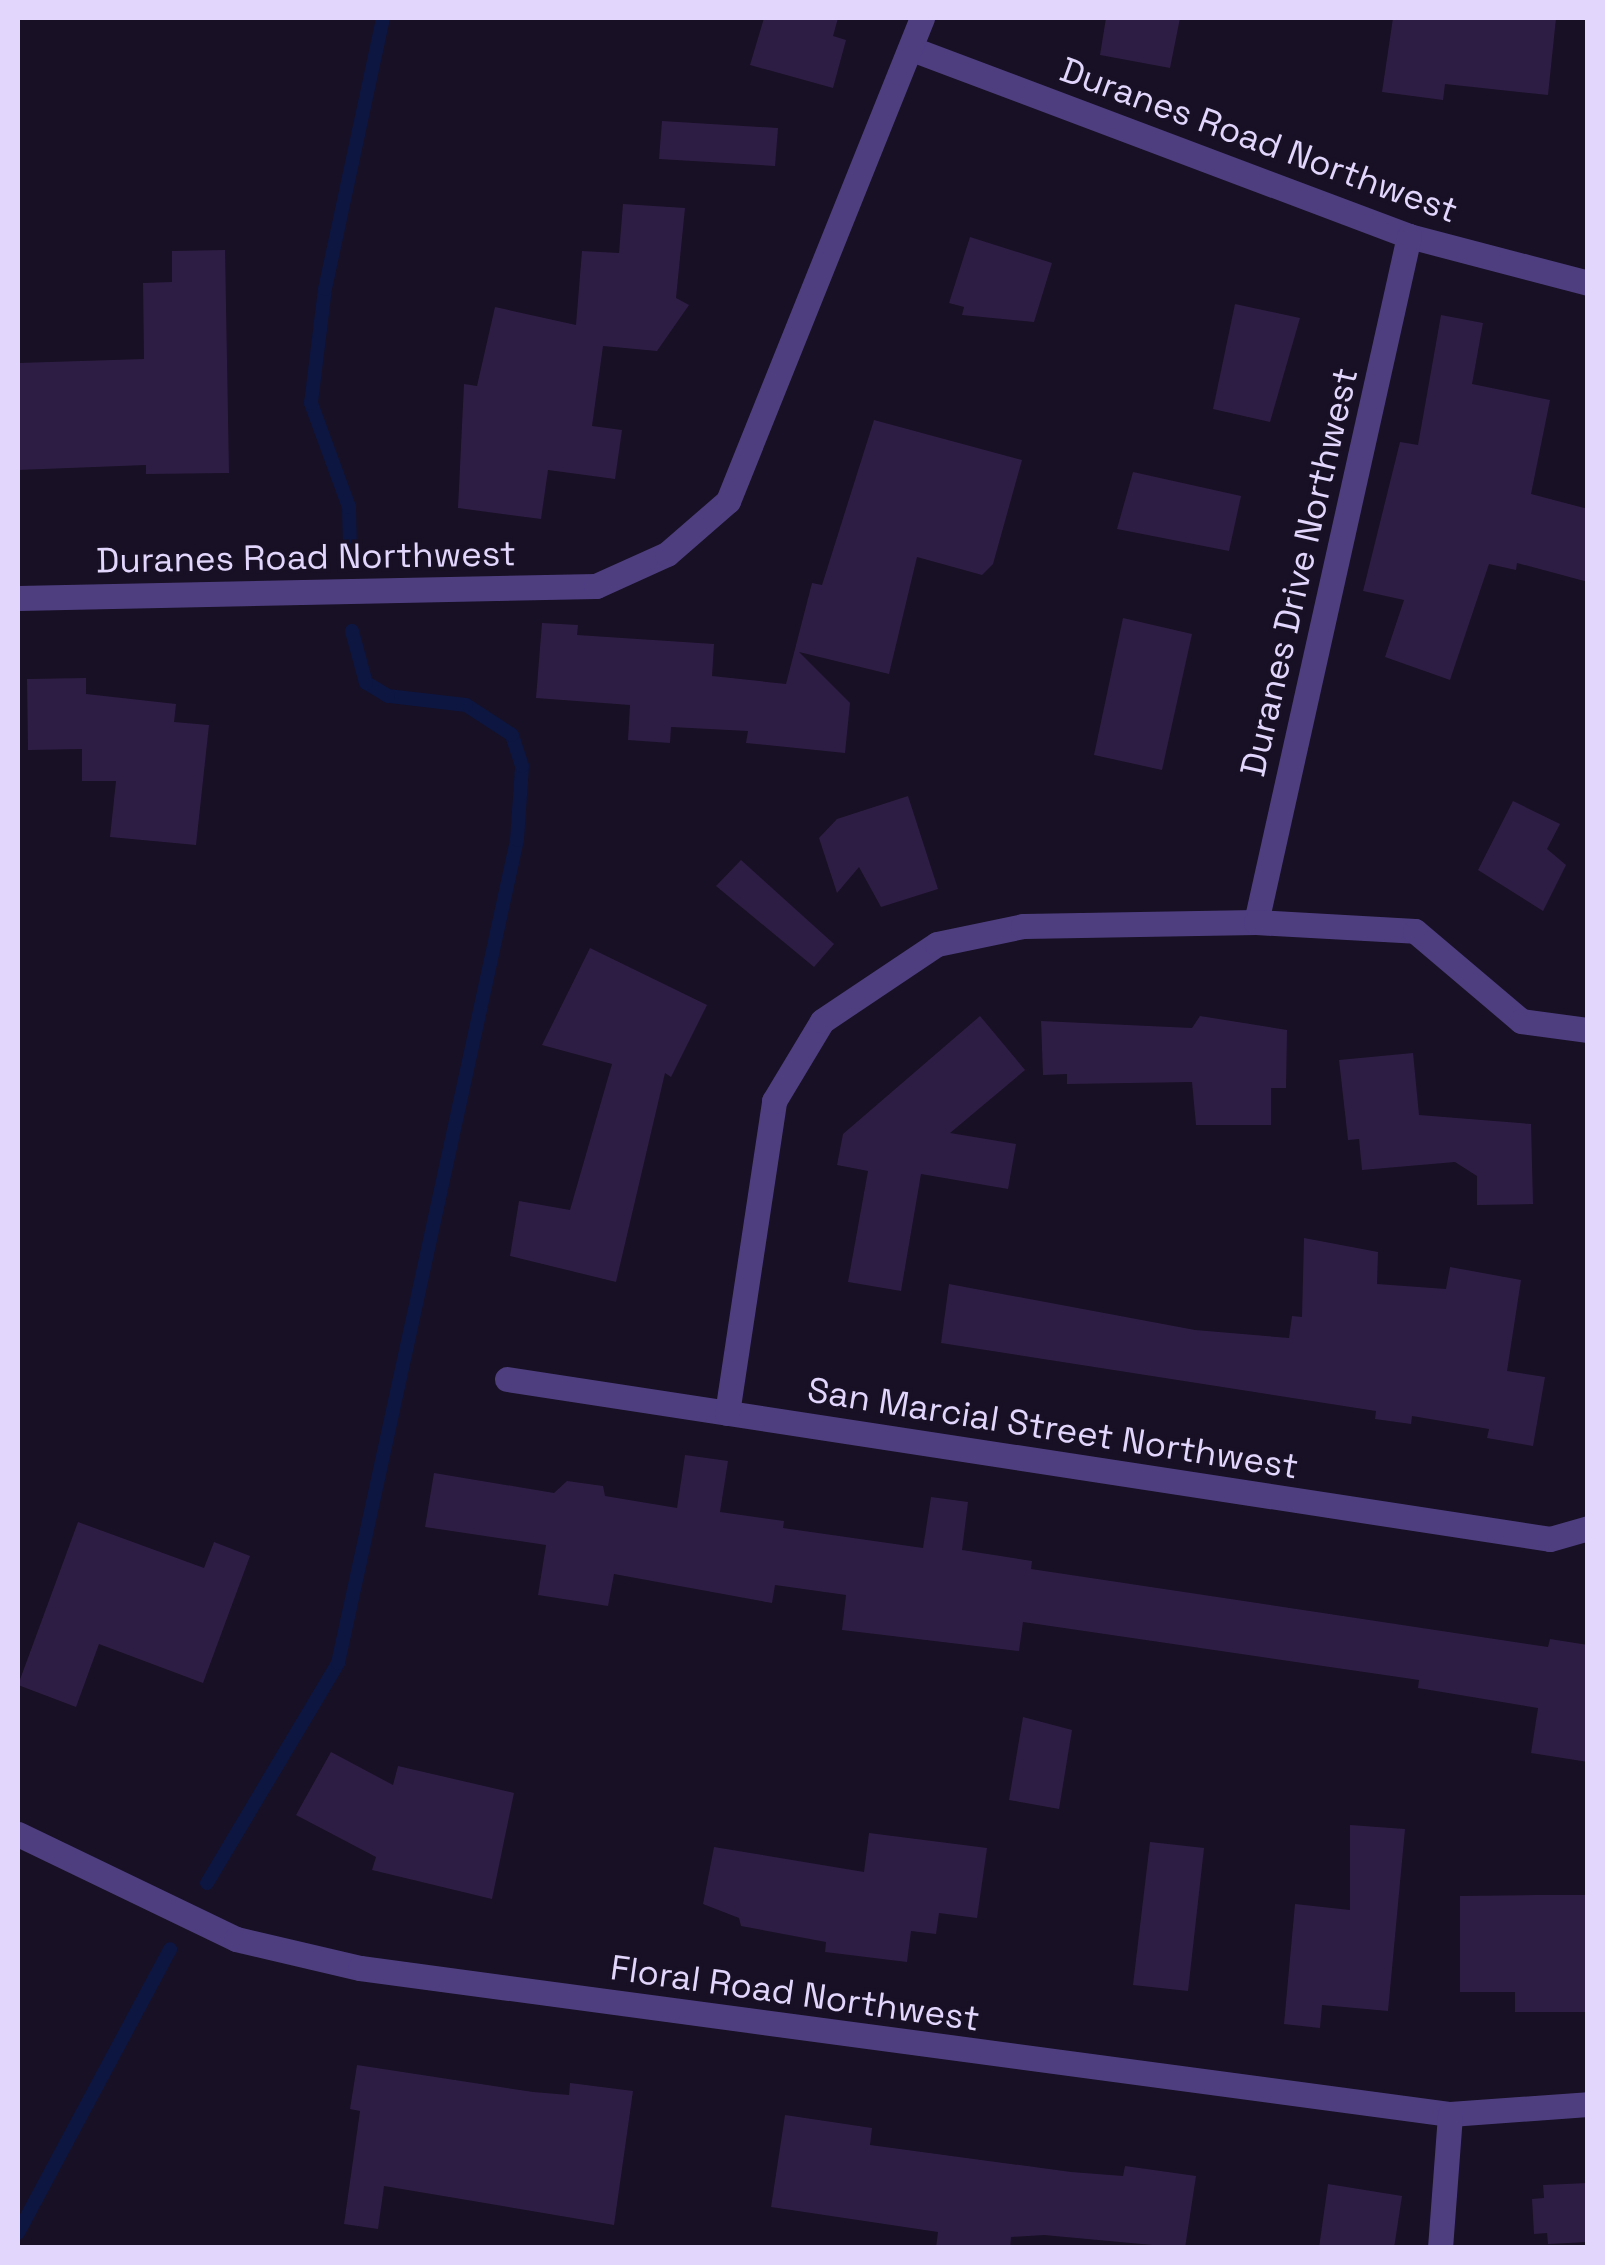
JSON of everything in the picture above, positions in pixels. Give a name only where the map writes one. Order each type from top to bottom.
[{"type":"street","points":[[912,49],[922,18]]},
{"type":"street","name":"Duranes Road Northwest","points":[[18,598],[596,586],[666,554],[728,501],[912,49],[1409,236],[1588,284]]},
{"type":"street","name":"Duranes Drive Northwest","points":[[1256,922],[1409,236]]},
{"type":"street","points":[[727,1414],[774,1101],[822,1020],[936,944],[1023,926],[1256,922],[1415,931],[1520,1020],[1588,1030]]},
{"type":"street","name":"San Marcial Street Northwest","points":[[508,1379],[1550,1539],[1588,1528]]},
{"type":"street","name":"Floral Road Northwest","points":[[18,1834],[236,1939],[360,1968],[1450,2114],[1588,2104]]},
{"type":"street","points":[[1440,2248],[1450,2114]]},
{"type":"building","points":[[764,18],[838,18],[833,36],[846,40],[833,88],[750,65]]},
{"type":"building","points":[[1106,18],[1180,18],[1170,68],[1100,55]]},
{"type":"building","points":[[1393,18],[1556,18],[1548,95],[1445,84],[1443,100],[1382,92]]},
{"type":"building","points":[[662,121],[778,128],[775,166],[659,159]]},
{"type":"building","points":[[623,204],[685,208],[676,298],[689,305],[657,351],[603,346],[592,426],[622,430],[615,479],[548,470],[541,519],[458,508],[464,384],[477,386],[495,307],[576,325],[582,251],[619,253]]},
{"type":"building","points":[[970,237],[1052,263],[1034,322],[962,315],[964,307],[949,303]]},
{"type":"building","points":[[225,250],[229,473],[146,474],[146,465],[18,470],[18,363],[144,359],[143,283],[172,282],[172,251]]},
{"type":"building","points":[[1235,304],[1300,318],[1270,422],[1213,409]]},
{"type":"building","points":[[1441,315],[1483,323],[1472,384],[1550,400],[1531,494],[1588,509],[1588,582],[1517,563],[1516,570],[1489,564],[1450,680],[1385,657],[1404,600],[1363,591],[1400,442],[1418,445]]},
{"type":"building","points":[[874,420],[1022,460],[993,564],[982,575],[917,557],[889,674],[799,652],[850,703],[845,753],[746,743],[748,731],[671,727],[670,743],[628,740],[630,705],[536,698],[542,623],[578,625],[577,635],[714,644],[712,676],[786,684],[812,583],[822,585]]},
{"type":"building","points":[[1133,472],[1241,496],[1229,551],[1117,529]]},
{"type":"building","points":[[1123,618],[1192,634],[1162,770],[1094,755]]},
{"type":"building","points":[[86,678],[86,694],[176,704],[174,722],[209,725],[196,845],[110,837],[116,781],[82,781],[82,749],[28,750],[27,679]]},
{"type":"building","points":[[908,796],[938,889],[881,907],[859,867],[837,893],[819,838],[837,819]]},
{"type":"building","points":[[1513,801],[1560,824],[1547,849],[1566,865],[1543,911],[1478,870]]},
{"type":"building","points":[[741,860],[834,944],[814,967],[716,886]]},
{"type":"building","points":[[590,948],[707,1005],[671,1077],[665,1073],[616,1282],[510,1256],[519,1201],[570,1210],[612,1064],[542,1045]]},
{"type":"building","points":[[980,1016],[1025,1070],[950,1133],[1016,1144],[1008,1189],[921,1174],[901,1291],[848,1282],[868,1171],[837,1165],[843,1134]]},
{"type":"building","points":[[1200,1016],[1287,1030],[1286,1088],[1271,1088],[1271,1125],[1196,1125],[1192,1082],[1067,1084],[1067,1074],[1043,1075],[1041,1021],[1192,1028]]},
{"type":"building","points":[[1413,1053],[1419,1115],[1531,1124],[1533,1204],[1477,1205],[1477,1176],[1455,1162],[1362,1170],[1359,1139],[1348,1140],[1339,1060]]},
{"type":"building","points":[[1304,1238],[1378,1252],[1377,1284],[1446,1289],[1450,1267],[1521,1280],[1507,1371],[1545,1377],[1533,1446],[1487,1438],[1489,1429],[1412,1416],[1411,1424],[1375,1419],[1376,1411],[941,1343],[949,1284],[1195,1330],[1289,1338],[1292,1316],[1302,1317]]},
{"type":"building","points":[[685,1455],[728,1461],[720,1512],[784,1521],[783,1528],[923,1548],[931,1497],[968,1502],[962,1550],[1032,1561],[1031,1569],[1548,1647],[1550,1639],[1588,1645],[1588,1762],[1531,1753],[1538,1708],[1418,1688],[1419,1680],[1023,1622],[1019,1651],[842,1630],[846,1595],[775,1585],[772,1603],[614,1574],[608,1606],[538,1595],[546,1545],[425,1527],[434,1473],[554,1493],[567,1481],[603,1486],[605,1496],[677,1508]]},
{"type":"building","points":[[78,1522],[204,1568],[214,1542],[250,1556],[203,1683],[99,1644],[76,1707],[18,1685]]},
{"type":"building","points":[[1023,1717],[1072,1730],[1059,1809],[1009,1800]]},
{"type":"building","points":[[331,1752],[393,1785],[398,1766],[514,1793],[492,1899],[372,1870],[376,1857],[296,1815]]},
{"type":"building","points":[[1350,1825],[1405,1829],[1388,2011],[1322,2005],[1320,2028],[1284,2024],[1295,1904],[1350,1910]]},
{"type":"building","points":[[869,1833],[987,1848],[977,1918],[939,1913],[936,1934],[911,1931],[907,1962],[825,1952],[826,1942],[741,1926],[739,1918],[703,1904],[714,1847],[864,1872]]},
{"type":"building","points":[[1150,1842],[1204,1848],[1188,1991],[1133,1985]]},
{"type":"building","points":[[1588,1895],[1588,2012],[1515,2012],[1515,1992],[1460,1992],[1460,1896]]},
{"type":"building","points":[[357,2065],[533,2092],[569,2095],[570,2083],[633,2091],[614,2225],[384,2186],[378,2229],[344,2224],[360,2111],[350,2109]]},
{"type":"building","points":[[785,2115],[872,2128],[870,2145],[1071,2172],[1123,2176],[1125,2166],[1196,2176],[1185,2248],[1044,2235],[1011,2237],[1010,2248],[936,2248],[938,2232],[771,2207]]},
{"type":"building","points":[[1588,2183],[1588,2242],[1548,2244],[1547,2233],[1534,2234],[1532,2199],[1544,2198],[1543,2185]]},
{"type":"building","points":[[1328,2184],[1402,2196],[1394,2248],[1319,2248]]},
{"type":"waterway","points":[[350,548],[349,507],[311,403],[325,289],[383,18]]},
{"type":"waterway","points":[[207,1883],[338,1663],[517,840],[522,766],[512,735],[466,705],[388,696],[366,683],[352,631]]},
{"type":"waterway","points":[[18,2233],[170,1949]]}]
